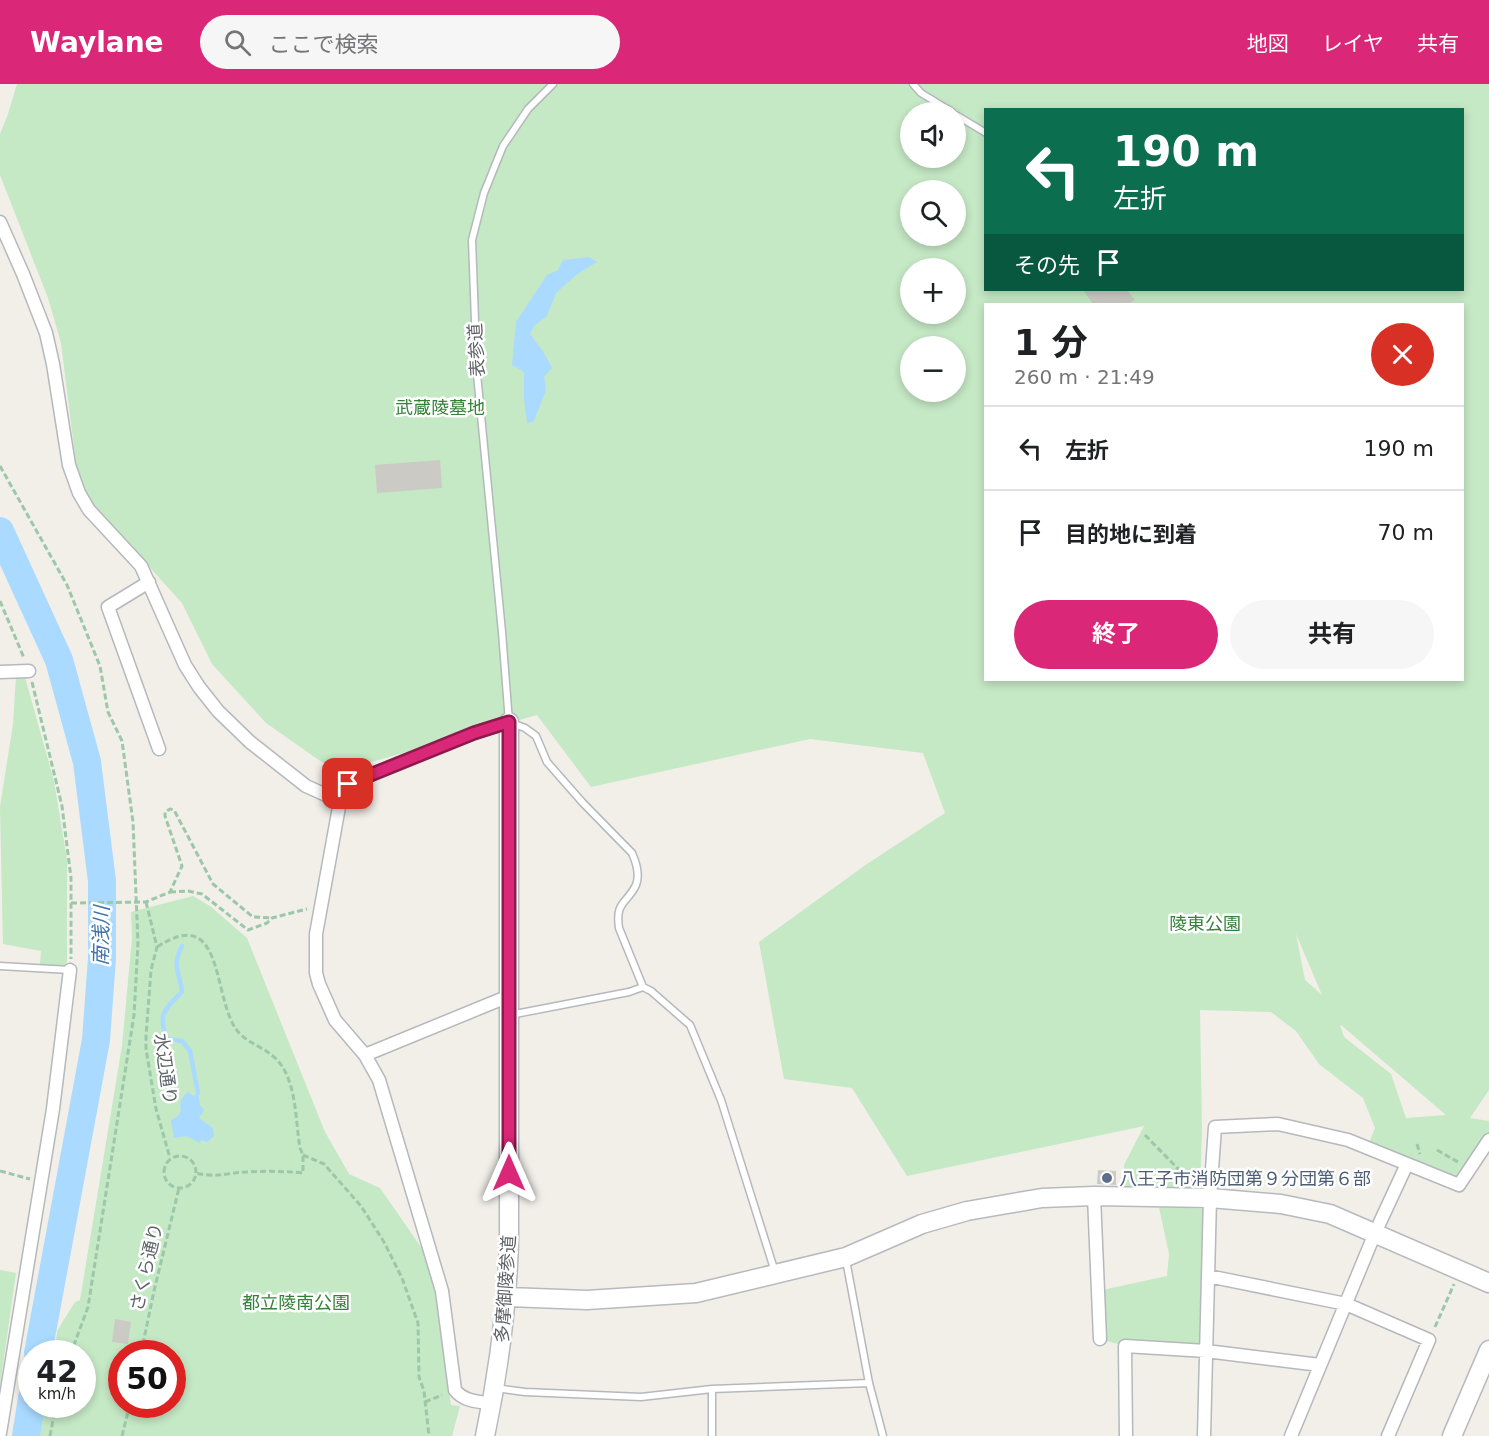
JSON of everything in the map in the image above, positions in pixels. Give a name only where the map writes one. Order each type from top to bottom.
[{"type":"street","points":[[0,222],[24,274],[46,333],[66,452],[79,493],[93,516],[141,566],[185,665],[218,711],[250,742],[306,786],[326,795],[337,795],[348,784],[474,733],[508,715]]},
{"type":"street","points":[[149,582],[108,607],[159,749]]},
{"type":"street","points":[[0,672],[29,671]]},
{"type":"street","name":"多摩御陵参道","points":[[484,1436],[494,1396],[508,1296],[508,715]]},
{"type":"street","points":[[337,795],[339,807],[315,944],[319,984],[335,1020],[364,1055],[379,1080],[442,1291],[456,1390],[466,1400],[494,1396]]},
{"type":"street","points":[[0,1433],[62,1048],[70,970]]},
{"type":"street","points":[[364,1055],[509,996]]},
{"type":"street","points":[[1204,1436],[1210,1198],[1215,1127],[1278,1124],[1348,1140],[1459,1185],[1489,1140]]},
{"type":"street","points":[[1291,1436],[1375,1233],[1407,1164]]},
{"type":"street","points":[[508,1296],[587,1300],[673,1295],[713,1290],[846,1257],[922,1224],[966,1211],[1042,1198],[1094,1196],[1210,1198],[1281,1204],[1330,1214],[1489,1283]]},
{"type":"street","points":[[1094,1196],[1100,1339]]},
{"type":"street","points":[[1208,1276],[1346,1304],[1429,1340],[1388,1436]]},
{"type":"street","points":[[1126,1436],[1125,1346],[1206,1351],[1320,1365]]},
{"type":"street","points":[[1452,1436],[1489,1350]]},
{"type":"lane","name":"表参道","points":[[508,715],[477,374],[472,240],[484,194],[502,146],[528,109],[553,84]]},
{"type":"lane","points":[[913,84],[921,93],[935,102]]},
{"type":"lane","points":[[966,121],[984,132]]},
{"type":"lane","points":[[508,715],[536,736],[547,762],[632,853],[637,863],[636,884],[621,905],[619,928],[643,987],[651,991],[690,1024],[722,1100],[775,1274]]},
{"type":"lane","points":[[0,966],[70,970]]},
{"type":"lane","points":[[509,1015],[629,992],[643,987]]},
{"type":"lane","points":[[846,1257],[869,1383],[884,1436]]},
{"type":"lane","points":[[494,1396],[536,1393],[641,1397],[712,1389],[869,1383]]},
{"type":"lane","points":[[712,1389],[712,1436]]},
{"type":"path","points":[[0,466],[67,585],[100,666],[108,712],[122,741],[133,822],[138,943],[134,1015],[88,1307],[76,1340]]},
{"type":"path","points":[[0,601],[29,671],[62,806],[69,853],[70,970]]},
{"type":"path","points":[[170,892],[182,866],[165,816],[165,812],[170,809],[174,810],[213,884],[253,917],[272,918],[320,907]]},
{"type":"path","points":[[71,903],[146,902],[170,892],[188,891],[202,894],[248,930],[267,923],[272,918]]},
{"type":"path","points":[[146,902],[157,947],[173,937],[186,934],[196,936],[207,946],[235,1028],[247,1040],[278,1060],[289,1081],[303,1155],[303,1173],[242,1172],[213,1177],[195,1173]]},
{"type":"path","name":"水辺通り","points":[[157,947],[151,970],[146,1036],[154,1100],[170,1158]]},
{"type":"path","points":[[1145,1135],[1192,1183]]},
{"type":"path","points":[[1437,1150],[1470,1169]]},
{"type":"path","points":[[303,1155],[324,1164],[361,1206],[398,1269],[418,1323],[419,1377],[429,1436]]},
{"type":"path","points":[[179,1156],[193,1163],[195,1173],[192,1182],[179,1188],[170,1184],[164,1176],[165,1165],[170,1158],[179,1156]]},
{"type":"path","points":[[0,1171],[41,1180]]},
{"type":"path","name":"さくら通り","points":[[144,1340],[179,1188]]},
{"type":"path","points":[[1429,1340],[1450,1293]]},
{"type":"path","points":[[425,1402],[456,1390]]},
{"type":"path","points":[[50,1436],[53,1418]]},
{"type":"path","points":[[122,1436],[126,1418]]},
{"type":"green space","name":"武蔵陵墓地","points":[[17,84],[1489,84],[1489,1090],[1470,1118],[1489,1121],[1489,1140],[1459,1185],[1367,1148],[1375,1128],[1363,1098],[1319,1064],[1296,1031],[1271,1012],[1200,1010],[1202,1131],[1200,1190],[1123,1188],[1124,1165],[1144,1126],[907,1176],[852,1088],[784,1079],[759,942],[867,864],[945,813],[923,753],[810,739],[591,787],[537,715],[336,772],[266,723],[212,664],[182,603],[94,506],[78,480],[61,343],[48,298],[0,175],[0,134]],"holes":[[[1296,934],[1322,995],[1305,980]],[[1341,1025],[1446,1115],[1406,1118],[1391,1074],[1344,1037]]]},
{"type":"green space","points":[[16,677],[25,677],[54,781],[67,860],[67,962],[63,966],[40,964],[41,951],[3,944],[0,807],[13,724]]},
{"type":"green space","name":"都立陵南公園","points":[[193,896],[210,906],[247,938],[325,1132],[349,1174],[380,1188],[423,1250],[436,1295],[451,1405],[460,1406],[452,1436],[35,1436],[37,1418],[96,1418],[96,1340],[56,1340],[57,1331],[75,1302],[80,1300],[122,1046],[132,938],[131,912]]},
{"type":"green space","points":[[1159,1207],[1210,1209],[1206,1351],[1125,1346],[1100,1339],[1098,1291],[1167,1276],[1169,1254]]},
{"type":"green space","points":[[0,1270],[16,1273],[0,1386]]},
{"type":"water","points":[[589,257],[597,262],[576,275],[556,293],[547,316],[534,326],[530,334],[552,368],[544,377],[546,390],[534,421],[527,423],[524,372],[512,365],[516,322],[547,275],[558,270],[563,260]]},
{"type":"water","points":[[188,1092],[193,1096],[198,1093],[200,1105],[204,1110],[199,1118],[213,1128],[214,1136],[207,1142],[201,1140],[200,1143],[186,1136],[174,1138],[171,1120],[178,1116],[181,1111],[181,1100]]},
{"type":"building","points":[[1084,291],[1128,291],[1135,300],[1130,303],[1092,303]]},
{"type":"building","points":[[440,460],[442,488],[377,493],[375,465]]},
{"type":"building","name":"八王子市消防団第９分団第６部","points":[[1098,1170],[1116,1171],[1116,1185],[1097,1184]]},
{"type":"building","points":[[115,1319],[131,1322],[129,1340],[112,1340]]},
{"type":"waterway","name":"南浅川","points":[[0,531],[59,660],[87,762],[102,881],[102,958],[96,1040],[40,1340]]},
{"type":"waterway","points":[[182,946],[177,959],[182,992],[167,1008],[163,1023],[167,1039],[182,1041],[190,1051],[198,1093]]},
{"type":"waterway","name":"南浅川","points":[[26,1436],[29,1418]]},
{"type":"place","name":"八王子市消防団第９分団第６部","points":[[1107,1178]]},
{"type":"route","points":[[348,784],[474,733],[509,722],[509,1173]]},
{"type":"park label","name":"陵東公園","points":[[1205,923]]}]
